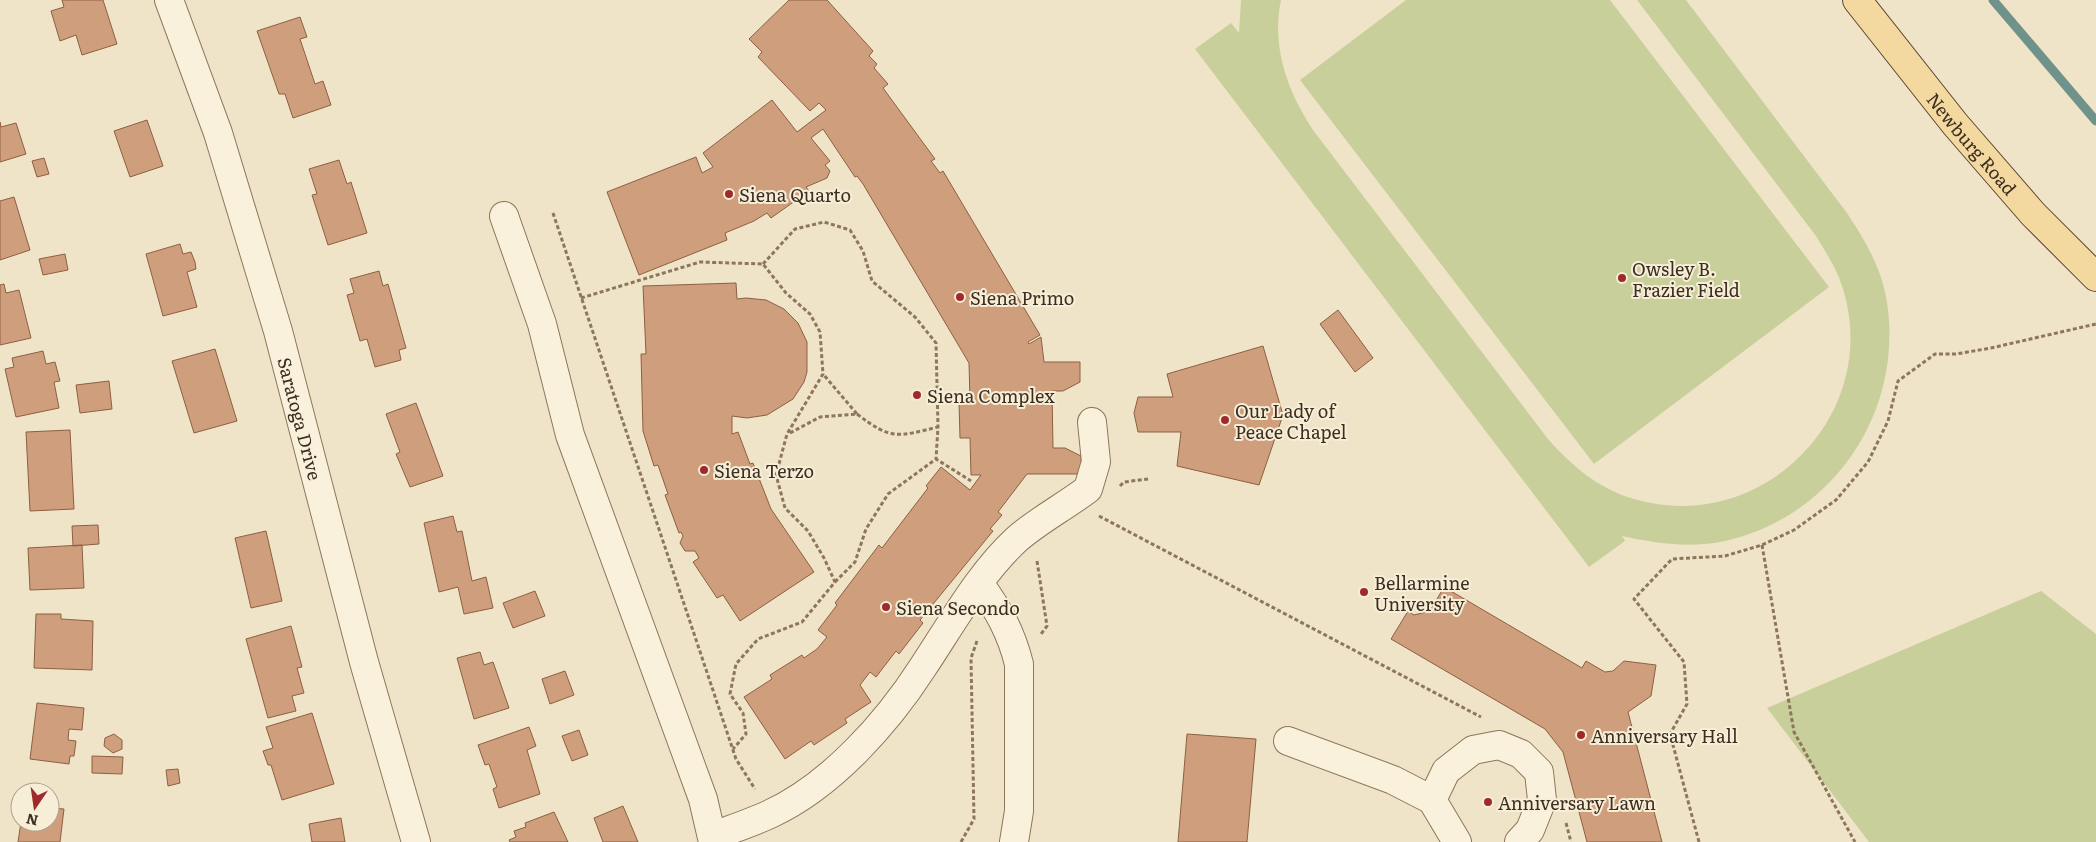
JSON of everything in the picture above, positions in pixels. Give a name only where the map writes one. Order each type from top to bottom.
[{"type":"main road","name":"Newburg Road","points":[[1857,0],[1949,117],[2033,214],[2096,277]]},
{"type":"street","name":"Saratoga Drive","points":[[169,0],[218,133],[278,331],[364,662],[416,842]]},
{"type":"street","points":[[504,216],[542,324],[570,435],[703,799],[713,839],[770,814],[804,795],[840,765],[886,719],[979,583],[1016,540],[1052,512],[1088,490],[1096,462],[1092,422]]},
{"type":"street","points":[[979,583],[1001,613],[1013,641],[1018,664],[1019,811],[1014,842]]},
{"type":"street","points":[[1288,741],[1393,780],[1432,800],[1457,842]]},
{"type":"street","points":[[1432,800],[1446,771],[1473,750],[1499,745],[1521,754],[1539,772],[1542,800],[1530,830],[1519,842]]},
{"type":"path","points":[[552,213],[733,750],[770,814]]},
{"type":"path","points":[[763,264],[795,228],[824,222],[850,230],[863,251],[872,281],[916,317],[936,343],[938,427],[936,459]]},
{"type":"path","points":[[581,298],[700,262],[763,264],[786,293],[810,314],[820,332],[822,374],[787,434],[776,475],[785,508],[808,531],[824,558],[834,582]]},
{"type":"path","points":[[1699,842],[1670,734],[1687,704],[1684,662],[1634,599],[1672,559],[1725,556],[1762,545],[1794,530],[1836,500],[1868,462],[1888,420],[1898,381],[1935,354],[1956,354],[1991,348],[2096,324]]},
{"type":"path","points":[[822,374],[857,414],[878,430],[900,436],[938,427]]},
{"type":"path","points":[[787,434],[820,417],[857,414]]},
{"type":"path","points":[[733,750],[746,734],[743,713],[730,694],[736,664],[758,639],[802,622],[834,582],[855,562],[866,529],[888,494],[936,459]]},
{"type":"path","points":[[936,459],[971,481]]},
{"type":"path","points":[[1118,488],[1124,482],[1148,479]]},
{"type":"path","points":[[1094,513],[1487,721]]},
{"type":"path","points":[[1762,545],[1794,732],[1855,842]]},
{"type":"path","points":[[1564,817],[1571,842]]},
{"type":"green space","points":[[1241,0],[1281,0],[1278,18],[1280,52],[1289,85],[1313,130],[1548,439],[1587,475],[1621,495],[1634,499],[1682,506],[1727,499],[1768,481],[1803,454],[1829,418],[1846,377],[1850,331],[1841,283],[1816,236],[1637,0],[1686,0],[1847,213],[1877,266],[1887,302],[1889,344],[1884,384],[1871,421],[1852,456],[1826,486],[1795,511],[1760,530],[1720,542],[1695,545],[1658,543],[1622,536],[1625,541],[1589,567],[1195,49],[1231,23],[1239,33]]},
{"type":"green space","points":[[1406,0],[1610,0],[1829,287],[1594,464],[1300,80]]},
{"type":"green space","points":[[2041,591],[2096,634],[2096,842],[1869,842],[1767,708]]},
{"type":"building","points":[[62,0],[103,0],[117,44],[82,55],[76,35],[60,41],[51,11],[64,7]]},
{"type":"building","points":[[789,0],[827,0],[873,51],[869,56],[877,64],[874,68],[888,84],[883,88],[935,159],[931,161],[940,173],[943,171],[1040,335],[1028,342],[1029,344],[1041,337],[1044,362],[1080,362],[1080,382],[1063,391],[1052,391],[1053,448],[1065,448],[1081,456],[1082,474],[1027,474],[998,512],[1002,515],[990,529],[993,531],[920,620],[923,623],[899,654],[896,651],[876,677],[870,672],[860,685],[871,702],[845,719],[847,723],[814,745],[811,741],[785,759],[744,697],[772,679],[770,675],[802,655],[804,658],[817,649],[827,637],[818,630],[837,605],[835,603],[879,545],[882,548],[928,488],[926,486],[941,467],[970,490],[981,475],[971,475],[970,438],[960,438],[959,401],[970,401],[969,363],[863,184],[857,176],[855,177],[823,129],[811,138],[830,161],[825,165],[830,171],[827,178],[806,187],[809,191],[771,218],[767,213],[754,221],[725,233],[727,240],[639,275],[607,192],[696,157],[702,173],[713,167],[703,153],[772,100],[797,132],[826,110],[819,103],[810,111],[758,57],[762,52],[749,39]]},
{"type":"building","points":[[300,17],[307,37],[300,39],[315,84],[323,81],[331,105],[293,118],[285,94],[279,94],[257,31]]},
{"type":"building","points":[[147,120],[163,166],[130,177],[114,131]]},
{"type":"building","points":[[0,122],[1,127],[16,123],[26,154],[0,162]]},
{"type":"building","points":[[44,158],[49,174],[37,177],[32,161]]},
{"type":"building","points":[[339,160],[347,184],[351,182],[367,233],[328,245],[312,195],[317,194],[309,169]]},
{"type":"building","points":[[14,197],[30,250],[0,260],[0,201]]},
{"type":"building","points":[[180,244],[183,254],[191,252],[195,262],[196,269],[187,272],[197,307],[163,316],[146,254]]},
{"type":"building","points":[[65,254],[68,270],[43,275],[39,259]]},
{"type":"building","points":[[379,271],[383,286],[388,284],[406,348],[399,350],[401,360],[375,367],[367,339],[360,341],[347,295],[354,293],[350,279]]},
{"type":"building","points":[[736,283],[737,299],[766,300],[784,309],[798,323],[807,342],[807,372],[804,382],[793,399],[767,415],[747,418],[732,416],[732,434],[738,432],[750,464],[753,463],[771,509],[814,572],[740,621],[723,595],[717,598],[693,562],[699,558],[695,551],[685,551],[680,543],[683,536],[681,532],[679,533],[665,495],[668,494],[658,465],[654,466],[643,431],[641,354],[646,354],[643,286]]},
{"type":"building","points":[[4,284],[6,293],[19,290],[31,338],[0,345],[0,285]]},
{"type":"building","points":[[1338,310],[1373,358],[1355,372],[1320,324]]},
{"type":"building","points":[[1263,346],[1283,415],[1259,485],[1177,466],[1181,432],[1138,432],[1134,413],[1138,397],[1173,397],[1167,374]]},
{"type":"building","points":[[215,349],[237,421],[194,433],[172,361]]},
{"type":"building","points":[[43,351],[46,364],[55,362],[60,381],[54,382],[59,408],[16,417],[5,369],[14,367],[12,358]]},
{"type":"building","points":[[109,381],[112,409],[80,413],[76,385]]},
{"type":"building","points":[[416,403],[443,476],[410,487],[396,454],[400,452],[386,414]]},
{"type":"building","points":[[70,430],[74,509],[30,511],[26,432]]},
{"type":"building","points":[[453,516],[457,532],[462,531],[472,581],[486,577],[493,608],[464,614],[458,587],[439,592],[424,523]]},
{"type":"building","points":[[98,525],[99,544],[73,546],[72,526]]},
{"type":"building","points":[[266,531],[282,601],[251,608],[235,538]]},
{"type":"building","points":[[82,545],[84,588],[30,590],[28,548]]},
{"type":"building","points":[[1444,587],[1582,668],[1586,661],[1605,672],[1613,671],[1624,661],[1656,665],[1651,696],[1628,712],[1662,842],[1587,842],[1563,752],[1545,729],[1391,639],[1408,611],[1414,615],[1430,611]]},
{"type":"building","points":[[535,591],[545,616],[513,628],[503,603]]},
{"type":"building","points":[[36,614],[61,614],[61,619],[93,621],[92,670],[34,668]]},
{"type":"building","points":[[291,626],[302,667],[297,668],[304,693],[292,696],[296,711],[268,718],[246,639]]},
{"type":"building","points":[[480,652],[484,665],[493,662],[509,708],[474,719],[457,658]]},
{"type":"building","points":[[565,671],[574,695],[550,704],[542,679]]},
{"type":"building","points":[[37,703],[84,708],[82,730],[69,729],[68,740],[76,741],[74,756],[70,756],[69,764],[30,759]]},
{"type":"building","points":[[312,713],[334,784],[282,800],[271,765],[268,765],[263,751],[273,748],[266,727]]},
{"type":"building","points":[[529,727],[536,746],[527,750],[540,794],[499,808],[493,789],[497,787],[489,764],[485,765],[478,745]]},
{"type":"building","points":[[579,730],[588,755],[572,761],[562,736]]},
{"type":"building","points":[[114,734],[122,740],[122,749],[113,753],[104,746],[105,738]]},
{"type":"building","points":[[1187,734],[1256,739],[1247,842],[1178,842]]},
{"type":"building","points":[[92,756],[123,757],[122,774],[92,773]]},
{"type":"building","points":[[178,769],[180,783],[168,786],[166,770]]},
{"type":"building","points":[[623,806],[638,842],[603,842],[594,818]]},
{"type":"building","points":[[60,809],[64,809],[60,842],[18,842],[20,832],[60,832]]},
{"type":"building","points":[[554,812],[568,842],[510,842],[509,840],[516,837],[514,831],[526,827],[525,823]]},
{"type":"building","points":[[341,818],[345,842],[312,842],[309,824]]},
{"type":"waterway","points":[[1993,0],[2096,121]]},
{"type":"place","name":"Siena Quarto","points":[[729,194]]},
{"type":"place","name":"Owsley B. Frazier Field","points":[[1622,278]]},
{"type":"place","name":"Siena Primo","points":[[960,297]]},
{"type":"place","name":"Siena Complex","points":[[917,395]]},
{"type":"place","name":"Our Lady of Peace Chapel","points":[[1225,420]]},
{"type":"place","name":"Siena Terzo","points":[[704,470]]},
{"type":"place","name":"Bellarmine University","points":[[1364,592]]},
{"type":"place","name":"Siena Secondo","points":[[886,607]]},
{"type":"place","name":"Anniversary Hall","points":[[1581,735]]},
{"type":"place","name":"Anniversary Lawn","points":[[1488,802]]}]
